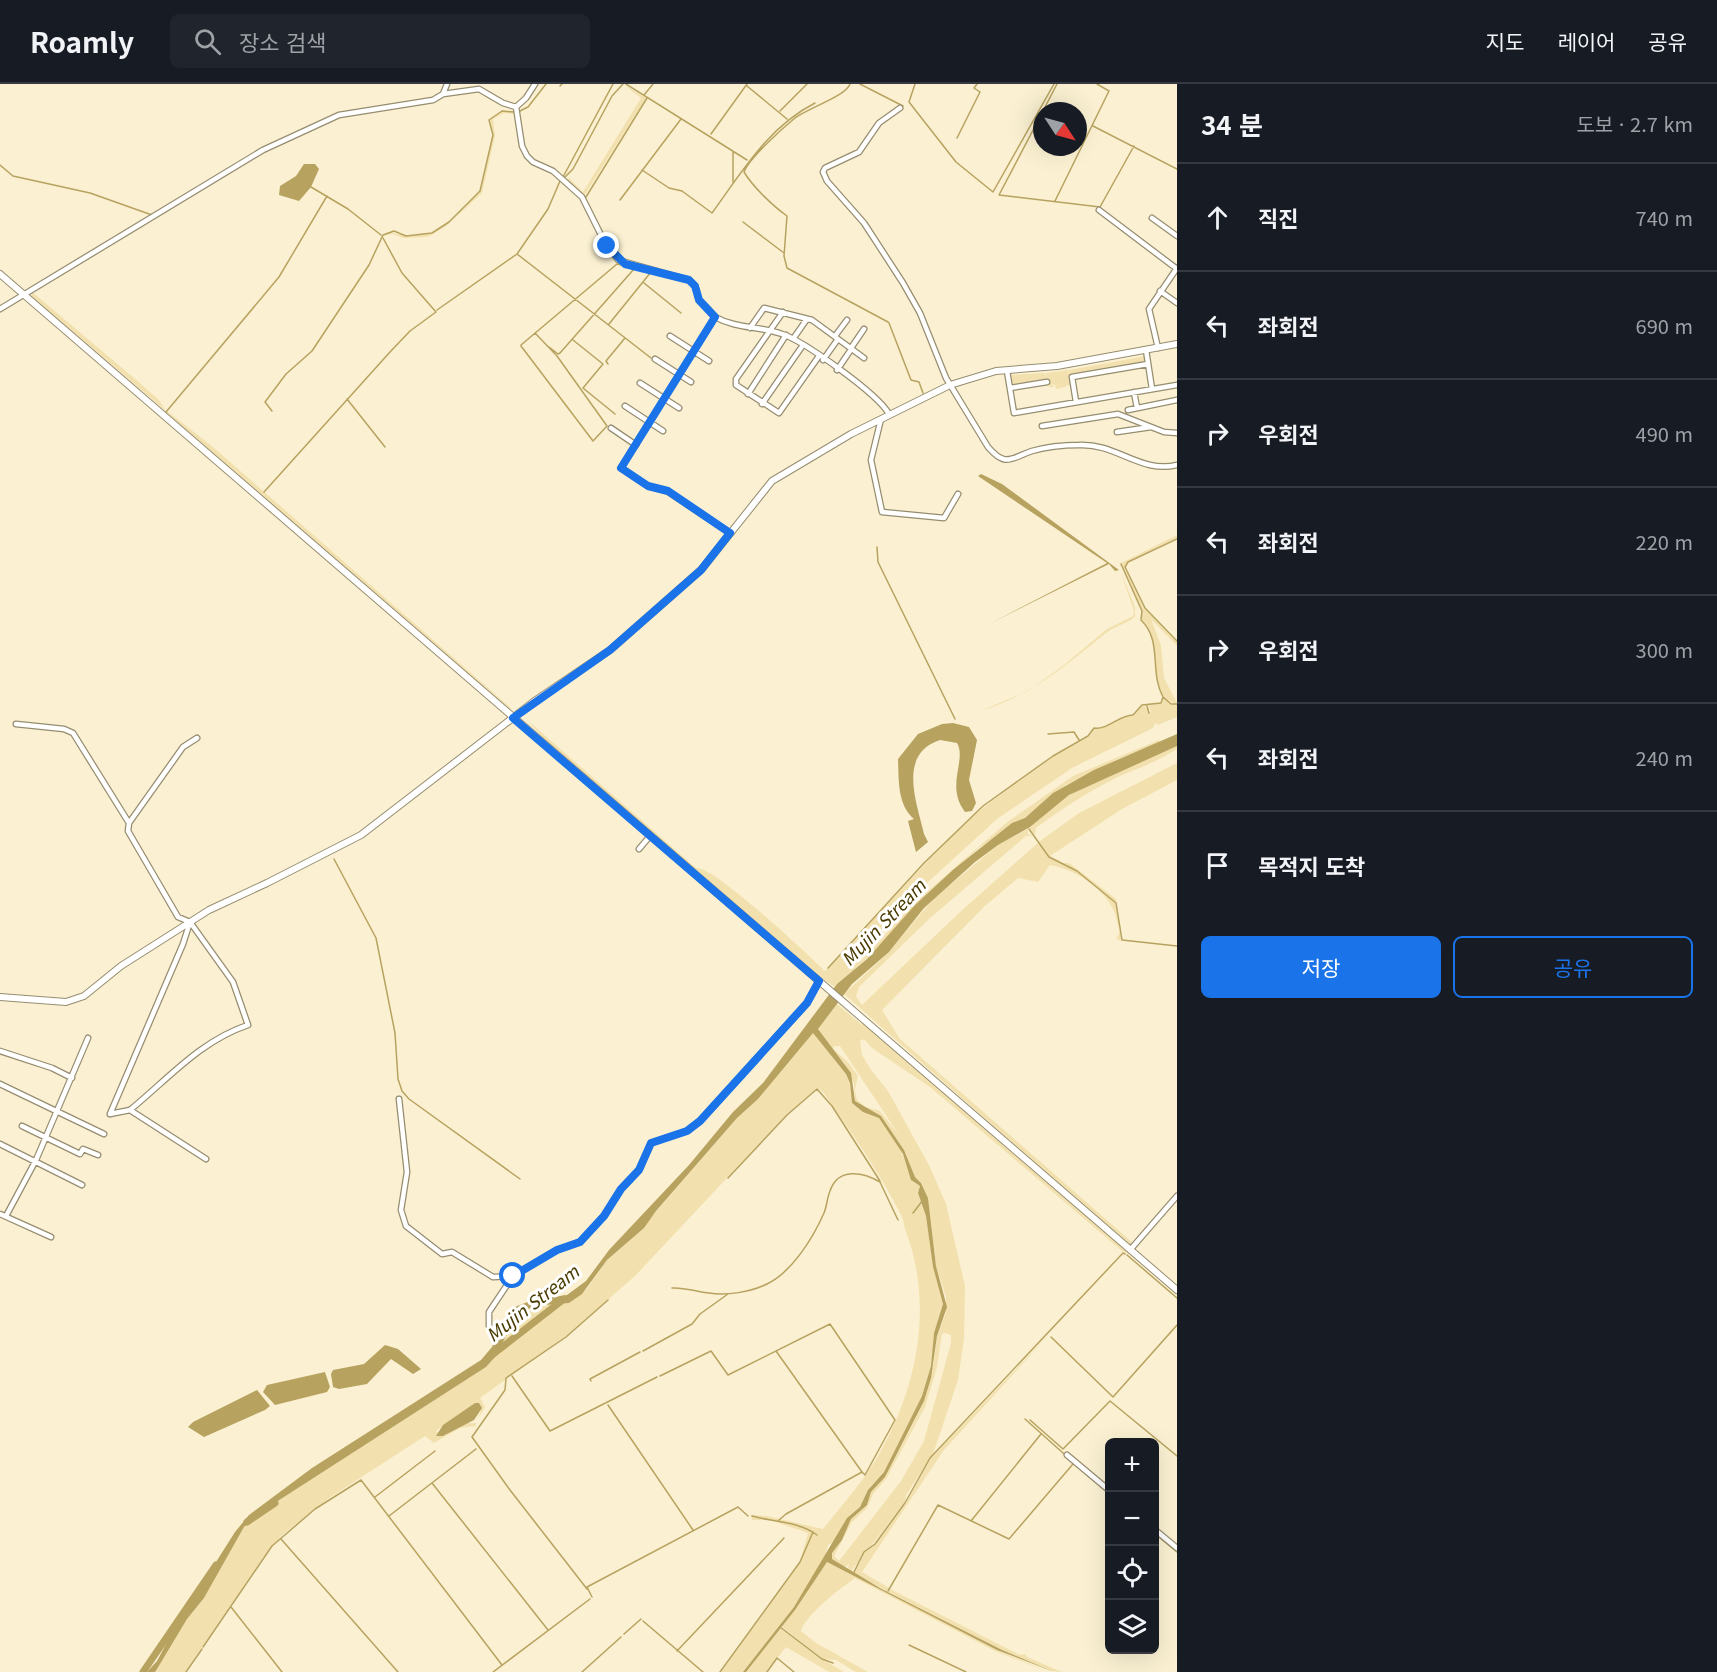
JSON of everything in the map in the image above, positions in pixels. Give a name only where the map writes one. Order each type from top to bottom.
[{"type":"main road","points":[[0,274],[1177,1290]]},
{"type":"main road","points":[[0,997],[66,1002],[84,996],[121,966],[209,910],[361,834],[513,718],[610,650],[701,570],[761,493],[777,477],[885,415],[950,385],[1007,371],[1057,366],[1177,344]]},
{"type":"street","points":[[443,94],[447,84]]},
{"type":"street","points":[[516,107],[526,98],[535,84]]},
{"type":"street","points":[[0,309],[241,163],[339,115],[420,103],[443,94],[479,89],[503,103],[516,107]]},
{"type":"street","points":[[516,107],[524,152],[530,160],[549,168],[586,202],[603,239],[618,260],[689,280],[695,286],[699,300],[715,317],[733,326],[770,330],[786,335],[874,396],[885,415],[871,460],[882,512],[944,518],[958,494]]},
{"type":"street","points":[[900,108],[879,123],[859,152],[825,168],[823,172],[827,181],[874,238],[917,305],[950,385],[988,447],[1000,459],[1019,458],[1032,451],[1082,445],[1104,446],[1151,467],[1177,465]]},
{"type":"street","points":[[1099,210],[1177,269],[1149,309],[1158,348]]},
{"type":"street","points":[[1152,218],[1177,236]]},
{"type":"street","points":[[1160,291],[1177,303]]},
{"type":"street","points":[[750,328],[762,309],[783,312],[807,319],[837,337],[864,358]]},
{"type":"street","points":[[783,312],[736,379],[736,385],[779,413],[837,337],[847,320]]},
{"type":"street","points":[[715,317],[621,468],[648,486],[668,491],[730,533]]},
{"type":"street","points":[[794,339],[807,319]]},
{"type":"street","points":[[837,369],[864,329]]},
{"type":"street","points":[[748,394],[786,335]]},
{"type":"street","points":[[670,336],[709,361]]},
{"type":"street","points":[[762,404],[803,345]]},
{"type":"street","points":[[1146,350],[1152,389]]},
{"type":"street","points":[[655,359],[691,382]]},
{"type":"street","points":[[1076,402],[1072,377],[1148,364]]},
{"type":"street","points":[[1007,371],[1014,413],[1177,385]]},
{"type":"street","points":[[640,382],[679,408]]},
{"type":"street","points":[[1010,388],[1047,382]]},
{"type":"street","points":[[1134,392],[1137,408]]},
{"type":"street","points":[[1128,410],[1177,400]]},
{"type":"street","points":[[625,406],[663,431]]},
{"type":"street","points":[[1042,426],[1118,414],[1170,434],[1177,433]]},
{"type":"street","points":[[1117,432],[1151,427]]},
{"type":"street","points":[[611,429],[636,445]]},
{"type":"street","points":[[16,724],[64,729],[73,733],[129,823]]},
{"type":"street","points":[[190,922],[183,944],[110,1114],[130,1110],[188,1058],[232,1030],[248,1025],[233,982],[190,922],[178,917],[128,831],[129,823],[183,747],[197,738]]},
{"type":"street","points":[[639,849],[650,836]]},
{"type":"street","points":[[489,1326],[489,1312],[513,1276],[557,1250],[580,1242],[604,1216],[621,1189],[639,1170],[651,1143],[687,1131],[700,1121],[807,1003],[822,983]]},
{"type":"street","points":[[6,1216],[58,1112],[88,1038]]},
{"type":"street","points":[[0,1052],[51,1068],[72,1078]]},
{"type":"street","points":[[0,1084],[104,1134]]},
{"type":"street","points":[[399,1099],[407,1172],[401,1210],[406,1226],[442,1254],[452,1252],[493,1277],[513,1276]]},
{"type":"street","points":[[130,1110],[206,1159]]},
{"type":"street","points":[[22,1126],[80,1154],[83,1149],[98,1155]]},
{"type":"street","points":[[0,1144],[82,1185]]},
{"type":"street","points":[[1130,1250],[1177,1196]]},
{"type":"street","points":[[0,1214],[51,1237]]},
{"type":"street","points":[[1067,1455],[1105,1487]]},
{"type":"street","points":[[1159,1532],[1177,1548]]},
{"type":"shaded area","points":[[623,84],[646,98],[584,196],[566,180],[569,178],[583,192],[641,98]]},
{"type":"shaded area","points":[[502,111],[517,113],[519,134],[515,114],[504,113],[493,119],[495,136],[482,193],[446,226],[428,237],[404,238],[392,234],[383,236],[388,232],[406,236],[432,233],[450,222],[480,191],[493,135],[490,120]]},
{"type":"shaded area","points":[[31,291],[158,399],[166,411],[32,297]]},
{"type":"shaded area","points":[[1146,356],[1147,362],[1070,376],[1072,386],[1066,385],[1066,387],[1056,389],[1051,383],[1054,387],[1049,387],[1048,382],[1011,387],[1009,375],[1045,373],[1047,380],[1046,373],[1068,370],[1069,373],[1069,370]]},
{"type":"shaded area","points":[[167,411],[213,447],[512,709],[507,708],[166,413]]},
{"type":"shaded area","points":[[1177,535],[1177,538],[1128,561],[1124,567],[1145,609],[1177,642],[1177,646],[1151,619],[1161,645],[1164,678],[1177,703],[1174,704],[1168,700],[1171,705],[1177,704],[1177,717],[1158,725],[1155,723],[1153,728],[1072,768],[997,819],[916,893],[857,957],[861,961],[913,904],[1006,823],[1073,776],[1159,740],[1160,743],[1120,758],[1064,786],[1025,818],[980,847],[915,905],[882,944],[835,987],[810,970],[550,745],[525,718],[696,868],[706,871],[721,881],[760,911],[825,971],[950,837],[984,807],[1054,756],[1089,737],[1094,728],[1104,727],[1133,716],[1142,706],[1146,707],[1149,714],[1151,712],[1148,704],[1162,703],[1164,697],[1157,678],[1152,637],[1142,620],[1142,611],[1121,563]]},
{"type":"shaded area","points":[[1120,570],[1135,607],[1135,617],[1109,631],[1062,668],[1033,687],[1064,665],[1107,629],[1133,616],[1134,611]]},
{"type":"shaded area","points":[[1022,694],[998,705],[980,711]]},
{"type":"shaded area","points":[[1177,746],[1177,749],[1165,756],[1080,798],[1036,828],[1035,835],[1029,828],[1058,802],[1087,785]]},
{"type":"shaded area","points":[[1177,763],[1177,780],[1122,809],[1050,856],[1063,863],[1069,863],[1116,899],[1121,941],[1116,939],[1119,930],[1114,911],[1101,892],[1082,877],[1050,865],[1038,882],[1018,878],[985,906],[882,1010],[900,1039],[1133,1243],[1131,1246],[844,994],[889,952],[934,898],[998,845],[1028,829],[1028,834],[1033,836],[1026,836],[929,919],[859,987],[856,996],[862,1005],[959,913],[1040,841],[1079,813]]},
{"type":"shaded area","points":[[836,1003],[862,1025],[864,1024],[1128,1250],[1126,1253],[1122,1251],[930,1087],[872,1048],[864,1039],[860,1041],[862,1055],[888,1091],[930,1167],[946,1204],[965,1286],[964,1339],[958,1380],[933,1454],[906,1495],[905,1503],[851,1571],[848,1568],[849,1564],[845,1567],[832,1559],[832,1553],[842,1540],[851,1519],[867,1505],[871,1492],[885,1477],[924,1401],[934,1362],[937,1336],[946,1313],[946,1297],[936,1266],[928,1198],[921,1183],[915,1177],[904,1150],[881,1116],[855,1101],[854,1084],[845,1064],[818,1033],[819,1024]],"holes":[[[834,1046],[840,1046],[899,1135],[880,1111],[866,1107],[857,1100],[855,1090],[858,1076],[848,1062],[833,1049]],[[944,1333],[951,1335],[951,1343],[924,1441],[901,1481],[839,1561],[834,1556],[852,1522],[867,1508],[873,1494],[886,1479],[925,1407]]]},
{"type":"shaded area","points":[[813,1033],[846,1074],[850,1083],[852,1103],[876,1116],[888,1128],[899,1146],[913,1182],[920,1186],[918,1193],[926,1216],[933,1267],[943,1304],[934,1333],[931,1366],[922,1396],[884,1472],[871,1486],[860,1507],[849,1516],[836,1540],[828,1545],[824,1560],[794,1607],[743,1672],[721,1672],[800,1562],[808,1533],[770,1520],[752,1520],[751,1515],[767,1516],[823,1529],[866,1475],[892,1430],[903,1403],[917,1347],[920,1318],[919,1289],[902,1217],[864,1152],[823,1092],[817,1088],[786,1115],[635,1276],[565,1337],[480,1398],[485,1407],[478,1419],[481,1410],[475,1403],[436,1431],[443,1436],[468,1423],[476,1423],[476,1426],[460,1428],[434,1443],[425,1436],[329,1498],[282,1535],[264,1556],[185,1672],[155,1672],[187,1619],[204,1598],[244,1527],[256,1515],[486,1367],[496,1356],[514,1320],[520,1313],[535,1306],[569,1303],[587,1289],[607,1260],[644,1228]]},
{"type":"shaded area","points":[[1048,1336],[944,1450],[862,1572],[889,1588],[887,1591],[854,1573],[865,1553],[875,1544],[906,1504],[930,1459]]},
{"type":"shaded area","points":[[827,1562],[997,1650],[1049,1672],[995,1651],[855,1578],[817,1609],[801,1631],[816,1643],[868,1672],[856,1672],[836,1660],[823,1659],[782,1627]]},
{"type":"shaded area","points":[[890,1589],[1020,1655],[1025,1654],[1027,1657],[1062,1672],[1051,1671],[1000,1649],[889,1592]]},
{"type":"shaded area","points":[[780,1628],[844,1672],[829,1672],[786,1647],[766,1672],[746,1672]]},
{"type":"water","points":[[304,164],[315,164],[319,169],[311,187],[299,201],[279,195],[280,186],[296,176]]},
{"type":"water","points":[[981,474],[1002,484],[1119,570],[1115,571],[1109,564],[987,625],[1107,563],[978,476]]},
{"type":"water","points":[[953,723],[969,727],[977,740],[969,780],[976,803],[972,811],[965,812],[959,802],[956,783],[960,757],[957,743],[940,740],[927,747],[918,756],[913,781],[924,834],[928,842],[916,852],[908,821],[914,819],[908,813],[902,799],[898,759],[918,734],[942,724]]},
{"type":"water","points":[[1177,734],[1177,746],[1069,795],[1030,827],[998,845],[975,862],[924,908],[889,952],[852,984],[818,1029],[851,1073],[855,1101],[881,1116],[904,1150],[915,1177],[921,1183],[928,1198],[936,1266],[947,1307],[937,1336],[931,1378],[924,1401],[885,1477],[871,1492],[867,1505],[851,1519],[842,1540],[832,1553],[832,1559],[880,1588],[1000,1649],[1054,1672],[997,1650],[827,1562],[795,1610],[746,1672],[743,1672],[794,1607],[847,1518],[860,1507],[868,1490],[884,1472],[922,1396],[931,1366],[934,1333],[943,1304],[933,1267],[926,1216],[918,1193],[920,1186],[911,1180],[903,1154],[879,1118],[863,1112],[852,1103],[850,1083],[846,1074],[813,1033],[758,1099],[737,1118],[656,1211],[644,1228],[607,1260],[582,1294],[569,1303],[535,1306],[520,1313],[514,1320],[496,1356],[486,1367],[256,1515],[244,1527],[204,1598],[187,1619],[155,1672],[147,1672],[157,1661],[178,1622],[235,1532],[249,1515],[312,1468],[481,1360],[492,1347],[508,1316],[517,1306],[533,1300],[567,1295],[586,1281],[609,1250],[689,1165],[733,1112],[763,1083],[837,984],[867,959],[915,905],[954,869],[1012,823],[1025,818],[1053,793],[1094,770]]},
{"type":"water","points":[[385,1345],[398,1349],[421,1369],[413,1374],[391,1359],[367,1384],[339,1389],[333,1387],[331,1374],[333,1370],[364,1364]]},
{"type":"water","points":[[325,1372],[330,1387],[327,1392],[275,1405],[263,1392],[267,1385]]},
{"type":"water","points":[[257,1390],[270,1406],[265,1410],[204,1437],[188,1427],[193,1422]]},
{"type":"water","points":[[475,1403],[479,1403],[482,1408],[474,1420],[443,1436],[436,1436],[443,1425]]},
{"type":"waterway","points":[[520,111],[528,107],[546,84]]},
{"type":"waterway","points":[[563,177],[613,84]]},
{"type":"waterway","points":[[564,178],[573,169],[612,96],[623,84]]},
{"type":"waterway","points":[[626,84],[747,160]]},
{"type":"waterway","points":[[644,95],[653,84]]},
{"type":"waterway","points":[[711,134],[747,84]]},
{"type":"waterway","points":[[780,111],[807,84]]},
{"type":"waterway","points":[[850,84],[842,93],[795,118],[759,151],[744,172],[764,196],[787,216],[784,256],[787,268],[888,322]]},
{"type":"waterway","points":[[860,84],[903,106]]},
{"type":"waterway","points":[[915,84],[909,102],[956,162],[993,192],[1054,84]]},
{"type":"waterway","points":[[957,138],[980,92],[974,88],[977,84]]},
{"type":"waterway","points":[[1048,102],[1057,84]]},
{"type":"waterway","points":[[1055,201],[1109,91],[1097,84]]},
{"type":"waterway","points":[[747,86],[787,119]]},
{"type":"waterway","points":[[586,197],[647,98]]},
{"type":"waterway","points":[[642,170],[669,188],[682,191],[712,213],[745,167],[770,138],[798,113],[815,103]]},
{"type":"waterway","points":[[272,411],[265,402],[286,374],[312,351],[369,265],[383,235],[394,231],[406,236],[432,233],[449,222],[480,191],[493,135],[489,120],[502,111],[514,112]]},
{"type":"waterway","points":[[620,200],[681,119]]},
{"type":"waterway","points":[[1093,126],[1177,169]]},
{"type":"waterway","points":[[1033,130],[999,195],[1100,207],[1134,146]]},
{"type":"waterway","points":[[733,151],[733,182]]},
{"type":"waterway","points":[[0,165],[13,176],[90,193],[152,215]]},
{"type":"waterway","points":[[437,310],[517,254],[548,209],[560,181]]},
{"type":"waterway","points":[[311,187],[348,209],[381,235]]},
{"type":"waterway","points":[[166,412],[279,277],[327,196]]},
{"type":"waterway","points":[[743,222],[784,253]]},
{"type":"waterway","points":[[264,492],[410,331],[436,312],[402,273],[383,238]]},
{"type":"waterway","points":[[517,254],[651,358]]},
{"type":"waterway","points":[[535,333],[557,356],[607,426],[593,441],[521,345],[533,335],[545,325],[581,294],[617,264],[648,271]]},
{"type":"waterway","points":[[549,347],[558,354],[560,353],[634,269]]},
{"type":"waterway","points":[[609,324],[651,272]]},
{"type":"waterway","points":[[644,283],[681,313]]},
{"type":"waterway","points":[[889,323],[911,380],[919,382],[923,393]]},
{"type":"waterway","points":[[608,364],[606,361],[625,338]]},
{"type":"waterway","points":[[573,340],[603,364],[583,388],[615,414]]},
{"type":"waterway","points":[[347,399],[385,447]]},
{"type":"waterway","points":[[1177,539],[1128,562],[1125,567],[1145,608],[1177,641]]},
{"type":"waterway","points":[[877,547],[878,562],[955,719]]},
{"type":"waterway","points":[[828,968],[924,863],[983,806],[1053,756],[1088,736],[1094,728],[1104,727],[1123,717],[1133,715],[1142,705],[1161,703],[1163,697],[1157,677],[1152,637],[1141,620],[1142,611],[1121,564]]},
{"type":"waterway","points":[[1163,697],[1171,704],[1177,704]]},
{"type":"waterway","points":[[1147,706],[1149,713]]},
{"type":"waterway","points":[[1048,734],[1074,732],[1079,740]]},
{"type":"waterway","points":[[1029,829],[1049,857],[1077,871],[1116,903],[1122,940],[1177,946]]},
{"type":"waterway","points":[[334,859],[376,938],[395,1033],[398,1079],[402,1091],[409,1099],[520,1179]]},
{"type":"waterway","points":[[728,1178],[787,1115],[817,1089],[832,1106],[880,1181]]},
{"type":"waterway","points":[[672,1288],[731,1294],[754,1289],[776,1279],[793,1263],[808,1243],[824,1213],[834,1183],[845,1175],[859,1174],[880,1182],[898,1220]]},
{"type":"waterway","points":[[913,1213],[923,1200]]},
{"type":"waterway","points":[[853,1574],[864,1552],[875,1544],[905,1503],[930,1458],[1123,1253],[1125,1254]]},
{"type":"waterway","points":[[1127,1255],[1177,1298]]},
{"type":"waterway","points":[[643,1351],[692,1324],[700,1314],[728,1294]]},
{"type":"waterway","name":"Mujin Stream","points":[[492,1355],[564,1299]]},
{"type":"waterway","points":[[587,1589],[472,1437],[505,1390],[506,1378],[566,1337],[608,1300]]},
{"type":"waterway","points":[[660,1376],[711,1351],[728,1375],[830,1324],[895,1420],[865,1475],[862,1472]]},
{"type":"waterway","points":[[1051,1337],[1113,1397],[1177,1325]]},
{"type":"waterway","points":[[776,1351],[862,1472],[779,1520]]},
{"type":"waterway","points":[[591,1381],[590,1379],[640,1352]]},
{"type":"waterway","points":[[512,1376],[550,1431],[657,1377]]},
{"type":"waterway","points":[[1030,1420],[1063,1449],[1110,1401],[1177,1456]]},
{"type":"waterway","points":[[608,1405],[693,1530]]},
{"type":"waterway","points":[[1025,1419],[1107,1492]]},
{"type":"waterway","points":[[971,1521],[1041,1434]]},
{"type":"waterway","points":[[389,1516],[476,1449]]},
{"type":"waterway","points":[[375,1497],[435,1451]]},
{"type":"waterway","points":[[888,1591],[938,1505],[1009,1539],[1073,1464]]},
{"type":"waterway","points":[[203,1647],[272,1546],[315,1509],[361,1480],[502,1665]]},
{"type":"waterway","points":[[432,1483],[548,1630]]},
{"type":"waterway","name":"Mujin Stream","points":[[247,1522],[275,1503]]},
{"type":"waterway","points":[[592,1597],[587,1587],[738,1507],[748,1516]]},
{"type":"waterway","points":[[752,1516],[794,1524],[817,1535]]},
{"type":"waterway","points":[[720,1672],[800,1562],[813,1532]]},
{"type":"waterway","points":[[1159,1537],[1177,1552]]},
{"type":"waterway","points":[[677,1651],[784,1538]]},
{"type":"waterway","points":[[281,1539],[398,1672]]},
{"type":"waterway","name":"Mujin Stream","points":[[143,1672],[216,1565]]},
{"type":"waterway","points":[[493,1672],[590,1599]]},
{"type":"waterway","points":[[231,1607],[282,1672]]},
{"type":"waterway","points":[[624,1634],[641,1619]]},
{"type":"waterway","points":[[643,1621],[703,1672]]},
{"type":"waterway","points":[[780,1627],[822,1659],[833,1663]]},
{"type":"waterway","points":[[582,1672],[621,1637]]},
{"type":"waterway","points":[[909,1645],[966,1672]]},
{"type":"waterway","points":[[186,1672],[202,1649]]},
{"type":"waterway","points":[[767,1672],[777,1658],[794,1672]]},
{"type":"route","points":[[513,1276],[557,1250],[580,1242],[604,1216],[621,1189],[639,1170],[651,1143],[687,1131],[700,1121],[807,1003],[817,989],[819,981],[513,718],[610,650],[701,570],[730,533],[668,491],[648,486],[621,468],[715,317],[699,300],[695,286],[689,280],[625,264],[618,260],[607,246]]}]
